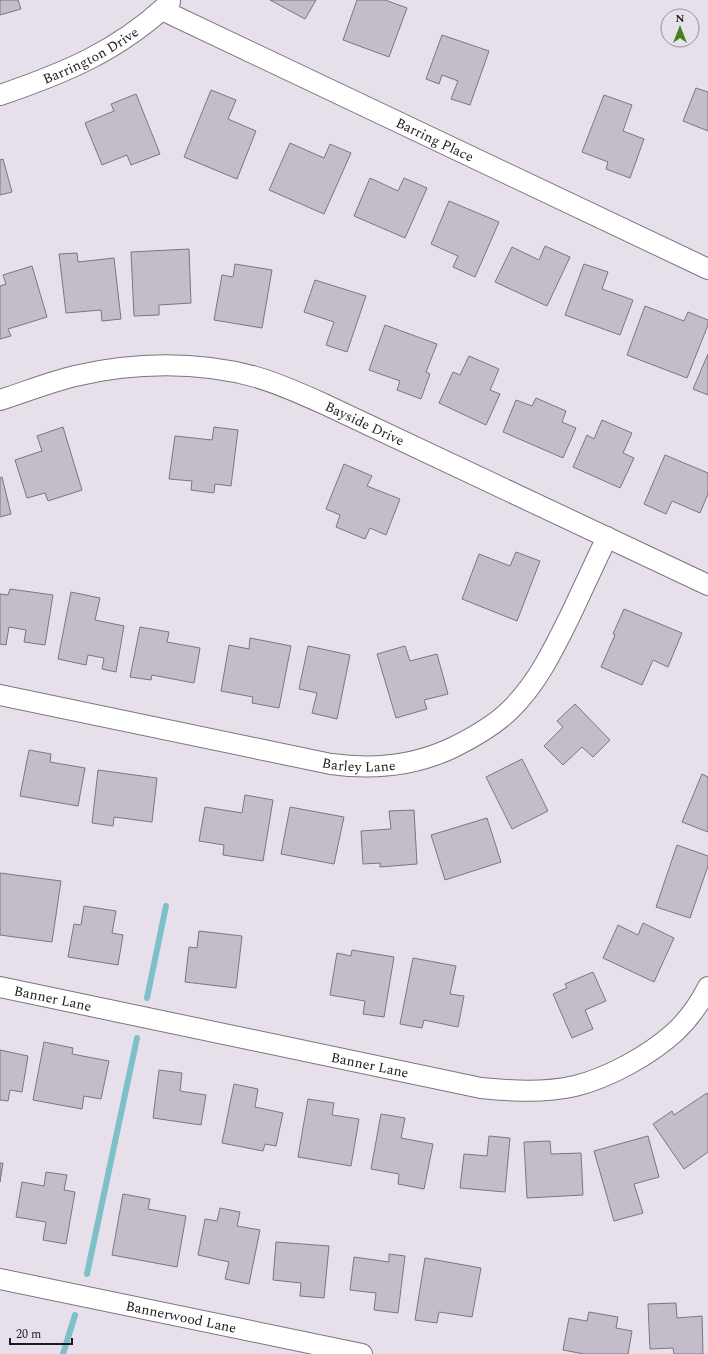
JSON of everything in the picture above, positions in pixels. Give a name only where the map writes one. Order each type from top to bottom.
[{"type":"street","name":"Barrington Drive","points":[[0,95],[49,78],[98,55],[128,36],[167,5]]},
{"type":"street","name":"Barring Place","points":[[167,5],[708,269]]},
{"type":"street","name":"Bayside Drive","points":[[0,400],[75,376],[118,368],[182,365],[237,373],[271,382],[324,404],[708,585]]},
{"type":"street","name":"Barley Lane","points":[[0,695],[337,765],[375,768],[419,760],[438,754],[467,740],[500,719],[521,698],[539,674],[555,646],[607,537]]},
{"type":"street","name":"Banner Lane","points":[[0,987],[481,1088],[516,1091],[555,1089],[575,1086],[627,1065],[675,1033],[687,1019],[708,987]]},
{"type":"street","name":"Bannerwood Lane","points":[[0,1279],[362,1354]]},
{"type":"building","points":[[0,0],[18,0],[21,9],[0,15]]},
{"type":"building","points":[[270,0],[316,0],[305,19]]},
{"type":"building","points":[[357,0],[385,0],[407,8],[389,57],[343,40]]},
{"type":"building","points":[[442,35],[489,51],[470,105],[451,99],[458,81],[442,75],[439,84],[426,79]]},
{"type":"building","points":[[696,88],[708,92],[708,131],[683,121]]},
{"type":"building","points":[[211,90],[236,100],[228,119],[256,131],[237,179],[184,157]]},
{"type":"building","points":[[136,94],[160,154],[131,165],[127,155],[102,165],[85,123],[114,111],[111,104]]},
{"type":"building","points":[[604,95],[632,105],[623,131],[644,139],[630,178],[606,169],[608,162],[582,152]]},
{"type":"building","points":[[290,143],[324,158],[330,144],[351,153],[324,214],[269,190]]},
{"type":"building","points":[[3,159],[12,192],[0,195],[0,160]]},
{"type":"building","points":[[370,178],[398,191],[404,178],[427,188],[405,238],[354,216]]},
{"type":"building","points":[[449,201],[499,222],[475,277],[453,267],[458,256],[431,244]]},
{"type":"building","points":[[545,246],[570,257],[547,306],[495,282],[512,247],[539,260]]},
{"type":"building","points":[[189,249],[191,303],[159,305],[159,315],[134,316],[131,252]]},
{"type":"building","points":[[77,253],[78,262],[114,258],[121,319],[102,321],[101,310],[66,313],[59,254]]},
{"type":"building","points":[[235,264],[272,270],[262,328],[214,320],[222,275],[233,277]]},
{"type":"building","points":[[584,264],[608,272],[602,289],[633,300],[620,335],[565,315]]},
{"type":"building","points":[[32,266],[47,317],[8,329],[11,336],[0,339],[0,286],[6,284],[3,275]]},
{"type":"building","points":[[315,280],[366,296],[347,352],[326,345],[334,322],[304,312]]},
{"type":"building","points":[[645,306],[684,321],[688,312],[708,320],[708,325],[687,378],[627,355]]},
{"type":"building","points":[[385,325],[437,344],[426,372],[430,374],[421,399],[397,390],[400,381],[369,370]]},
{"type":"building","points":[[708,354],[708,395],[693,389]]},
{"type":"building","points":[[469,356],[499,369],[490,390],[500,394],[486,425],[439,403],[453,372],[460,375]]},
{"type":"building","points":[[536,398],[566,411],[562,422],[576,428],[563,458],[503,432],[516,400],[532,406]]},
{"type":"building","points":[[602,420],[632,433],[623,453],[634,458],[620,488],[573,467],[587,435],[594,439]]},
{"type":"building","points":[[63,427],[82,490],[48,501],[45,493],[27,498],[15,460],[42,451],[37,436]]},
{"type":"building","points":[[214,427],[238,430],[231,486],[215,484],[214,493],[191,490],[192,481],[169,479],[175,436],[212,440]]},
{"type":"building","points":[[665,455],[708,473],[708,494],[700,513],[672,501],[666,514],[644,504]]},
{"type":"building","points":[[344,464],[372,476],[367,486],[400,499],[386,535],[370,528],[365,539],[336,527],[340,515],[326,509]]},
{"type":"building","points":[[2,477],[11,514],[0,517],[0,478]]},
{"type":"building","points":[[516,552],[540,561],[517,621],[462,599],[479,554],[510,566]]},
{"type":"building","points":[[10,589],[53,595],[45,645],[24,642],[26,630],[9,627],[6,645],[0,644],[0,594],[8,595]]},
{"type":"building","points":[[71,592],[100,598],[95,620],[124,626],[116,672],[102,669],[104,658],[88,655],[86,665],[58,659]]},
{"type":"building","points":[[624,609],[682,633],[668,667],[653,660],[642,685],[601,667],[615,635],[613,634]]},
{"type":"building","points":[[140,627],[169,632],[167,642],[200,648],[194,683],[152,675],[151,680],[130,677]]},
{"type":"building","points":[[250,638],[291,646],[279,708],[252,703],[253,697],[221,691],[229,645],[249,649]]},
{"type":"building","points":[[308,646],[350,655],[337,719],[312,713],[317,693],[299,689]]},
{"type":"building","points":[[405,646],[410,661],[437,654],[448,694],[424,700],[427,709],[396,718],[377,654]]},
{"type":"building","points":[[575,704],[610,740],[593,757],[582,747],[563,765],[544,746],[563,727],[557,721]]},
{"type":"building","points":[[29,750],[51,754],[50,762],[85,768],[78,806],[20,796]]},
{"type":"building","points":[[522,759],[548,811],[512,829],[486,777]]},
{"type":"building","points":[[98,770],[157,778],[152,822],[114,817],[113,826],[92,823]]},
{"type":"building","points":[[702,774],[708,777],[708,832],[682,822]]},
{"type":"building","points":[[245,795],[273,800],[263,861],[223,855],[224,845],[199,841],[205,807],[242,813]]},
{"type":"building","points":[[290,807],[344,817],[334,864],[281,854]]},
{"type":"building","points":[[414,810],[417,864],[380,867],[380,863],[363,864],[361,831],[391,829],[389,811]]},
{"type":"building","points":[[487,818],[501,862],[445,880],[431,835]]},
{"type":"building","points":[[677,845],[708,856],[708,866],[690,918],[656,907]]},
{"type":"building","points":[[0,873],[61,881],[52,942],[0,935]]},
{"type":"building","points":[[84,906],[116,911],[112,933],[123,935],[118,965],[68,957],[74,924],[81,925]]},
{"type":"building","points":[[643,923],[674,938],[654,982],[603,958],[618,925],[638,935]]},
{"type":"building","points":[[199,931],[242,936],[236,988],[185,982],[189,947],[197,948]]},
{"type":"building","points":[[352,950],[394,957],[384,1017],[363,1014],[365,1001],[330,995],[337,953],[351,956]]},
{"type":"building","points":[[413,958],[456,966],[450,994],[464,996],[458,1027],[424,1020],[422,1028],[400,1024]]},
{"type":"building","points":[[593,972],[606,1001],[585,1010],[593,1029],[572,1038],[553,994],[567,988],[565,984]]},
{"type":"building","points":[[44,1042],[73,1048],[72,1054],[109,1061],[101,1099],[84,1096],[82,1109],[33,1100]]},
{"type":"building","points":[[0,1050],[28,1056],[22,1092],[10,1090],[8,1101],[0,1100]]},
{"type":"building","points":[[159,1070],[182,1073],[180,1091],[206,1095],[201,1125],[153,1118]]},
{"type":"building","points":[[234,1084],[258,1089],[255,1107],[283,1113],[276,1146],[265,1144],[263,1151],[222,1143]]},
{"type":"building","points":[[707,1093],[708,1152],[684,1169],[653,1124],[672,1111],[674,1115]]},
{"type":"building","points":[[308,1099],[334,1103],[332,1115],[359,1119],[351,1166],[298,1157]]},
{"type":"building","points":[[381,1114],[405,1118],[401,1138],[433,1144],[424,1189],[398,1184],[399,1174],[371,1169]]},
{"type":"building","points":[[489,1136],[510,1138],[505,1192],[460,1188],[464,1154],[487,1156]]},
{"type":"building","points":[[648,1136],[659,1177],[634,1184],[643,1213],[614,1221],[594,1151]]},
{"type":"building","points":[[550,1141],[551,1154],[581,1153],[583,1195],[527,1198],[524,1142]]},
{"type":"building","points":[[0,1163],[3,1163],[0,1182]]},
{"type":"building","points":[[46,1172],[67,1175],[64,1190],[75,1192],[66,1244],[43,1240],[46,1222],[16,1217],[22,1182],[44,1186]]},
{"type":"building","points":[[123,1194],[150,1199],[148,1209],[186,1216],[177,1267],[112,1255]]},
{"type":"building","points":[[220,1208],[240,1212],[237,1226],[260,1230],[249,1284],[225,1279],[229,1262],[198,1255],[205,1219],[217,1221]]},
{"type":"building","points":[[276,1242],[329,1246],[324,1298],[300,1296],[301,1283],[273,1280]]},
{"type":"building","points":[[389,1254],[405,1256],[398,1313],[374,1310],[376,1293],[350,1290],[354,1257],[389,1262]]},
{"type":"building","points":[[425,1258],[481,1268],[472,1317],[439,1312],[437,1323],[415,1320]]},
{"type":"building","points":[[676,1303],[677,1318],[702,1316],[703,1354],[674,1354],[673,1348],[650,1349],[648,1304]]},
{"type":"building","points":[[589,1312],[618,1317],[616,1328],[632,1331],[628,1354],[584,1354],[563,1350],[569,1318],[587,1321]]},
{"type":"waterway","points":[[147,998],[166,906]]},
{"type":"waterway","points":[[87,1274],[137,1038]]},
{"type":"waterway","points":[[63,1354],[75,1315]]}]
